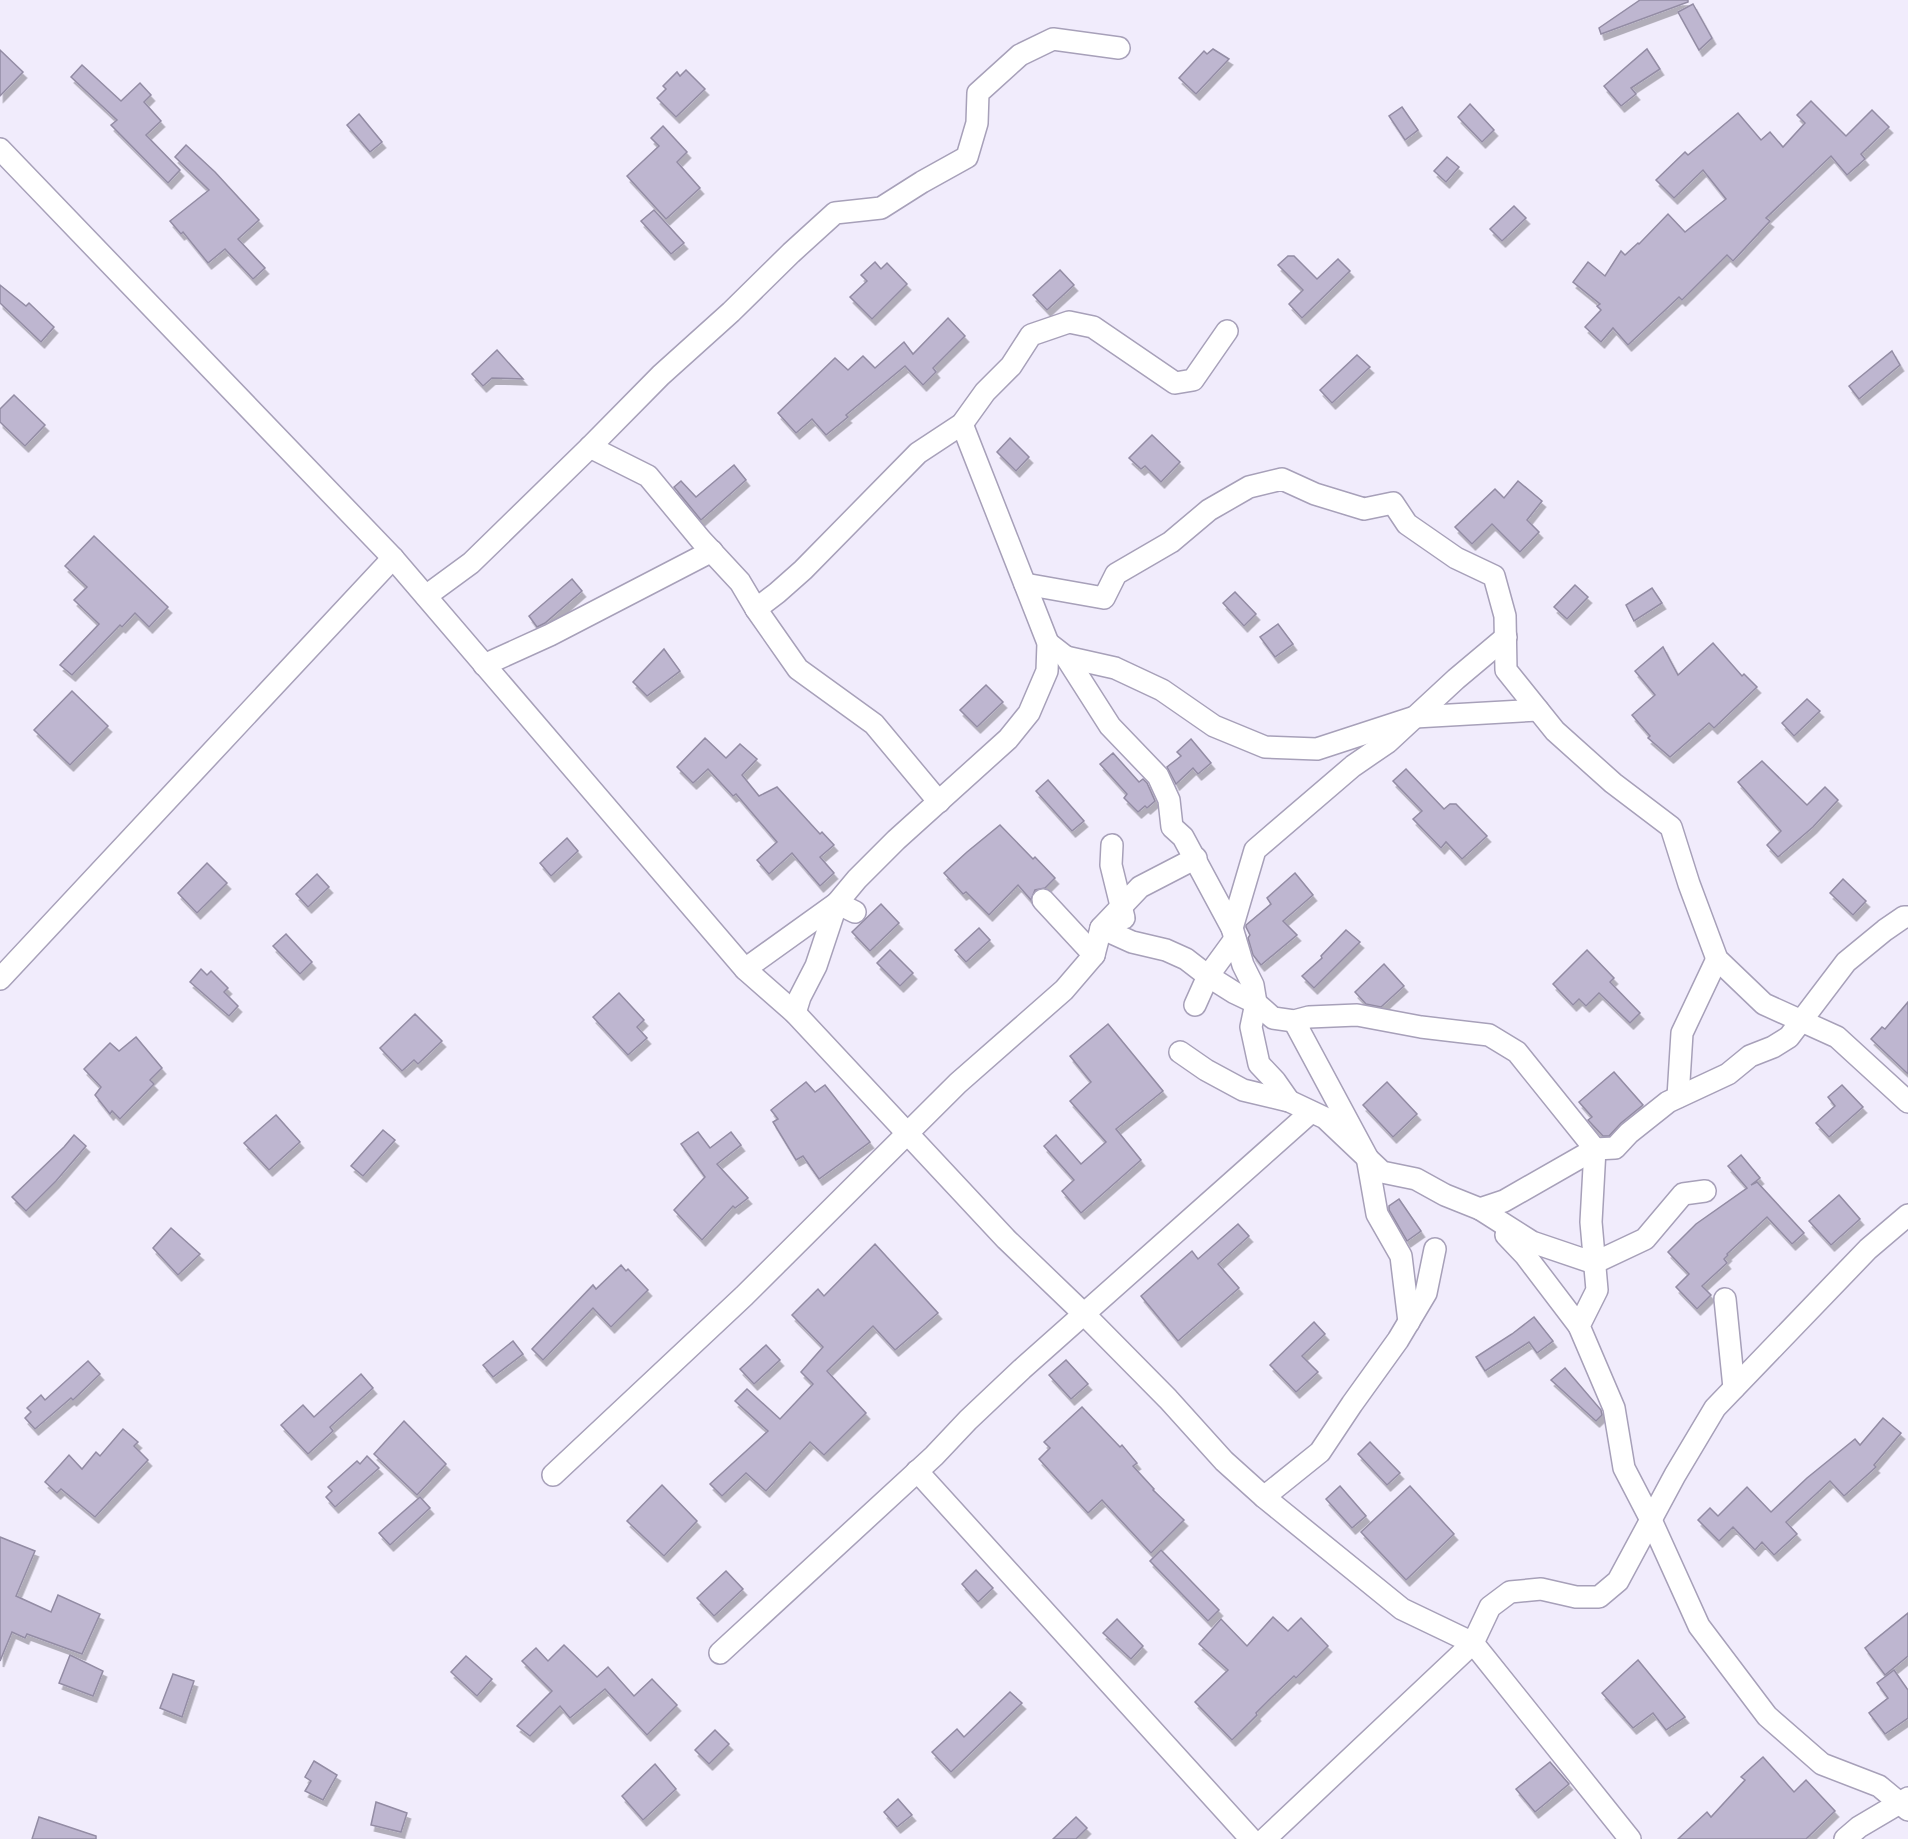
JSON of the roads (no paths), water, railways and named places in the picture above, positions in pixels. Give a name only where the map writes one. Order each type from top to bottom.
[{"type":"street","points":[[426,596],[471,563],[591,447],[661,375],[835,213],[881,207],[967,157],[976,123],[978,93],[1020,55],[1053,39],[1119,48]]},
{"type":"street","points":[[0,149],[393,558],[745,969],[795,1012],[1006,1239],[1084,1314],[1224,1461],[1264,1497],[1402,1609],[1473,1643],[1630,1839]]},
{"type":"street","points":[[756,609],[803,570],[918,453],[962,424],[985,392],[1011,366],[1031,335],[1069,322],[1093,327],[1175,383],[1193,380],[1227,331]]},
{"type":"street","points":[[795,1012],[800,997],[865,871],[1008,739],[1029,713],[1047,671],[1048,644],[962,424]]},
{"type":"street","points":[[591,447],[648,476],[740,582],[798,669],[874,724],[939,802]]},
{"type":"street","points":[[1025,584],[1104,598],[1116,574],[1171,542],[1209,510],[1249,487],[1282,479],[1315,494],[1364,509],[1393,503],[1407,524],[1456,558],[1494,576],[1505,616],[1506,670],[1555,731],[1612,783],[1671,826],[1689,884],[1717,959],[1764,1004],[1837,1037],[1908,1102]]},
{"type":"street","points":[[484,665],[550,636],[712,551]]},
{"type":"street","points":[[0,979],[393,558]]},
{"type":"street","points":[[1195,1005],[1208,976],[1233,933],[1255,850],[1353,766],[1388,742],[1456,679],[1506,637]]},
{"type":"street","points":[[1048,644],[1066,657],[1110,726],[1158,776],[1169,800],[1172,827],[1183,837],[1196,858],[1233,933],[1243,965],[1253,985],[1256,1003],[1251,1027],[1259,1064],[1289,1101]]},
{"type":"street","points":[[1066,657],[1115,668],[1162,690],[1214,726],[1265,747],[1317,749],[1415,717],[1538,710]]},
{"type":"street","points":[[1112,845],[1111,865],[1132,942]]},
{"type":"street","points":[[553,1475],[744,1296],[958,1083],[1064,990],[1094,956],[1101,928],[1140,887],[1196,858]]},
{"type":"street","points":[[1043,900],[1094,956]]},
{"type":"street","points":[[745,969],[846,907]]},
{"type":"street","points":[[1480,1209],[1504,1201],[1595,1149],[1614,1148],[1668,1102],[1728,1074],[1750,1056],[1773,1047],[1789,1036],[1846,962],[1885,930],[1908,916]]},
{"type":"street","points":[[1101,928],[1132,942],[1167,950],[1186,959],[1235,993],[1256,1003],[1273,1018],[1294,1021],[1308,1017],[1357,1015],[1421,1027],[1489,1035],[1517,1052],[1595,1149],[1591,1222],[1597,1290],[1580,1326]]},
{"type":"street","points":[[1678,1097],[1682,1033],[1717,959]]},
{"type":"street","points":[[1294,1021],[1367,1157],[1377,1214],[1401,1256],[1408,1322]]},
{"type":"street","points":[[1180,1052],[1206,1070],[1241,1089],[1289,1101],[1325,1118],[1382,1172],[1416,1179],[1445,1195],[1480,1209],[1532,1242],[1594,1263],[1645,1239],[1683,1194],[1706,1191]]},
{"type":"street","points":[[1241,1089],[1259,1064]]},
{"type":"street","points":[[720,1653],[917,1471],[999,1391],[1311,1112]]},
{"type":"street","points":[[1480,1209],[1525,1255],[1580,1326],[1614,1408],[1624,1468],[1651,1520],[1699,1626],[1767,1716],[1822,1764],[1879,1786],[1905,1804],[1859,1827],[1845,1839]]},
{"type":"street","points":[[1265,1839],[1473,1643],[1490,1607],[1510,1592],[1541,1589],[1576,1598],[1599,1597],[1618,1581],[1715,1408],[1868,1249],[1908,1215]]},
{"type":"street","points":[[1264,1497],[1320,1452],[1398,1340],[1426,1293],[1435,1249]]},
{"type":"street","points":[[1725,1299],[1734,1388]]},
{"type":"street","points":[[917,1471],[1251,1839]]}]
